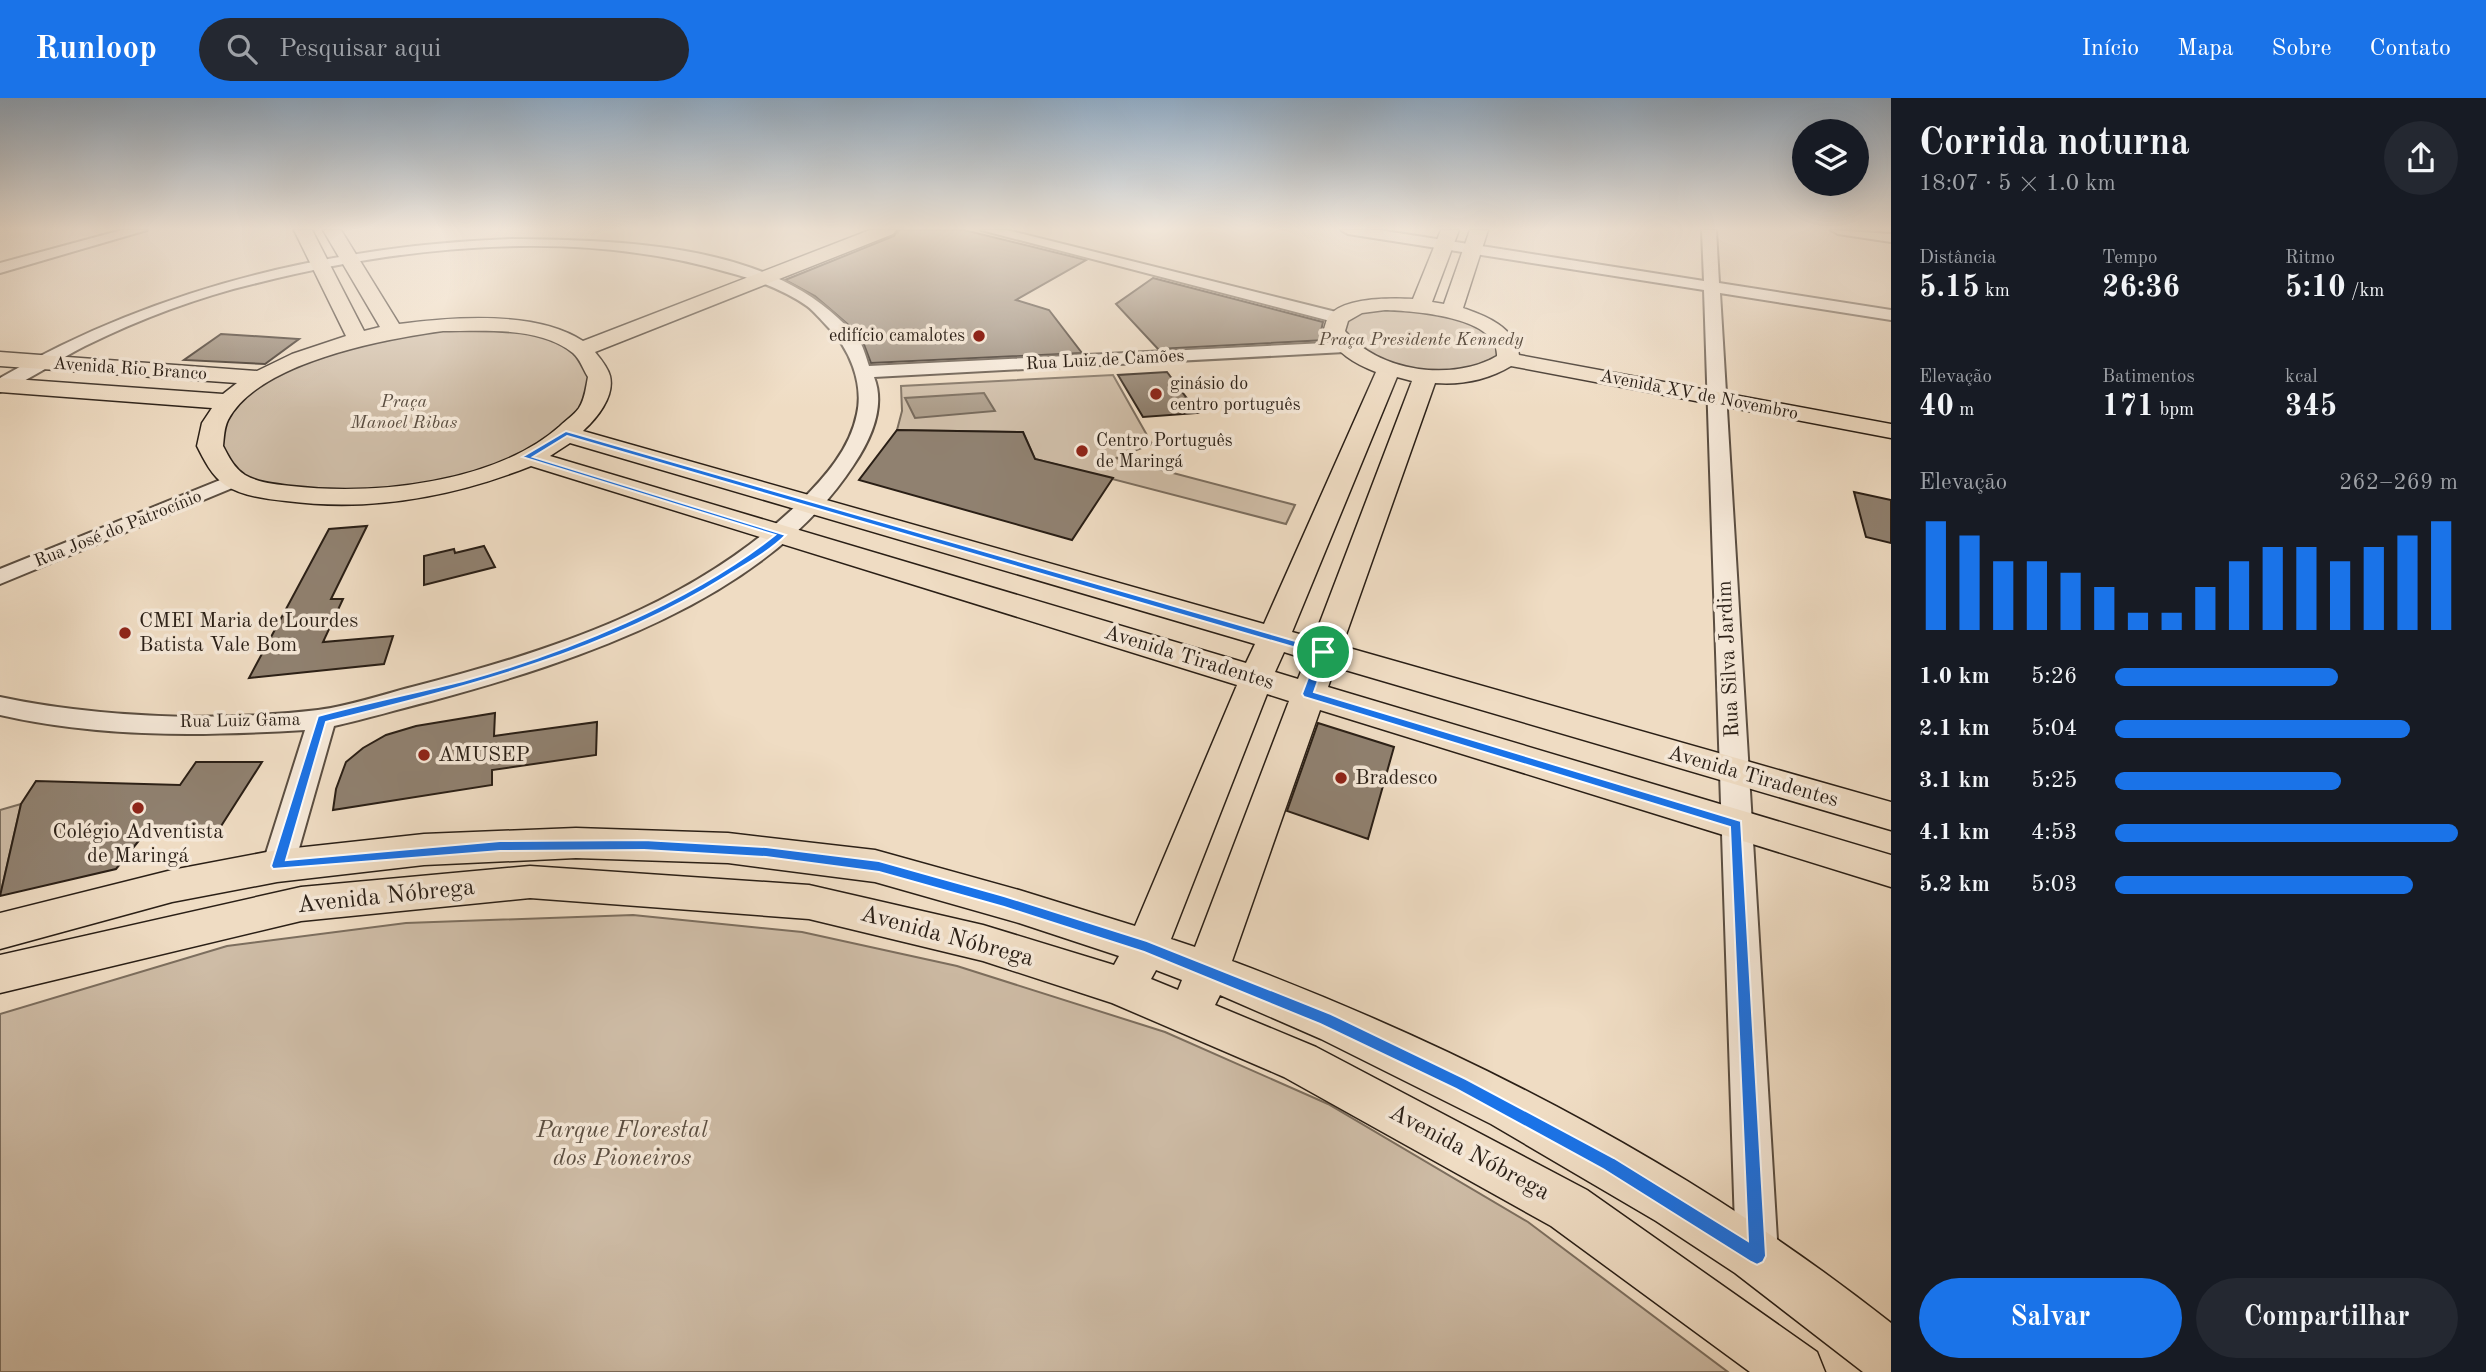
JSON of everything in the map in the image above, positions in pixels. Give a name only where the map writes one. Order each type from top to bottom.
[{"type":"main road","points":[[332,289],[358,339]]},
{"type":"main road","points":[[366,289],[393,332]]},
{"type":"main road","points":[[575,345],[703,289]]},
{"type":"main road","points":[[575,345],[737,289]]},
{"type":"main road","points":[[1420,306],[1427,289]]},
{"type":"main road","points":[[1451,312],[1459,289]]},
{"type":"main road","points":[[1370,306],[1420,306],[1451,312],[1487,326],[1507,351],[1487,372],[1470,375],[1426,375],[1389,368],[1370,361],[1345,347],[1334,332],[1338,318],[1357,309],[1370,306]]},
{"type":"main road","points":[[443,325],[498,325],[545,333],[575,345],[599,377],[595,399],[584,416],[566,434],[527,457],[488,473],[428,490],[365,499],[305,498],[235,481],[224,471],[210,446],[216,420],[229,402],[259,378],[308,355],[358,339],[393,332],[443,325]]},
{"type":"main road","name":"Avenida XV de Novembro","points":[[1507,351],[1716,390],[1891,415]]},
{"type":"main road","name":"Avenida Rio Branco","points":[[0,359],[259,378]]},
{"type":"main road","points":[[1122,987],[1147,947],[1256,678],[1389,368]]},
{"type":"main road","points":[[1190,1016],[1426,375]]},
{"type":"main road","name":"Avenida Rio Branco","points":[[1,385],[229,402]]},
{"type":"main road","name":"Avenida XV de Novembro","points":[[1716,390],[1891,431]]},
{"type":"main road","name":"Avenida Tiradentes","points":[[566,434],[1891,817]]},
{"type":"main road","name":"Avenida Tiradentes","points":[[527,457],[1891,871]]},
{"type":"main road","name":"Avenida Nóbrega","points":[[0,931],[190,882],[278,866],[500,846],[644,845],[766,852],[879,866],[1004,901],[1147,947],[1326,1019],[1461,1084],[1608,1163],[1757,1256],[1891,1359]]},
{"type":"main road","name":"Avenida Nóbrega","points":[[0,974],[300,904],[530,882],[809,902],[983,943],[1122,987],[1300,1062],[1569,1208],[1797,1372]]},
{"type":"street","name":"Rua Luiz Gama","points":[[1,385],[37,362],[110,327],[177,301],[217,289]]},
{"type":"street","name":"Rua Luiz Gama","points":[[12,709],[84,721],[187,724],[322,719],[467,683],[589,643],[692,593],[782,535],[838,475],[860,434],[868,404],[869,387],[861,356],[839,323],[813,302],[788,289]]},
{"type":"street","points":[[1224,289],[1338,318]]},
{"type":"street","name":"Rua Silva Jardim","points":[[1712,289],[1757,1256]]},
{"type":"street","points":[[1728,289],[1891,315]]},
{"type":"street","name":"Rua Luiz de Camões","points":[[865,372],[1345,347]]},
{"type":"street","name":"Rua José do Patrocínio","points":[[0,577],[235,481]]},
{"type":"street","points":[[0,729],[12,709]]},
{"type":"street","points":[[278,866],[322,719]]},
{"type":"green space","name":"Praça Presidente Kennedy","points":[[1370,306],[1464,316],[1509,352],[1450,376],[1370,361],[1334,325]]},
{"type":"green space","name":"Praça Manoel Ribas","points":[[443,325],[545,333],[582,349],[595,399],[547,446],[428,490],[305,498],[224,471],[216,420],[229,402],[308,355]]},
{"type":"green space","name":"Centro Português de Maringá","points":[[1113,375],[1152,444],[1116,458],[1295,505],[1286,524],[1035,459],[1023,432],[897,430],[902,411],[901,386]]},
{"type":"green space","points":[[21,804],[19,813],[0,896],[0,810]]},
{"type":"green space","name":"Parque Florestal dos Pioneiros","points":[[633,915],[802,932],[957,966],[1165,1032],[1328,1104],[1528,1222],[1728,1372],[0,1372],[0,1014],[227,946],[406,923]]},
{"type":"shaded area","points":[[984,393],[995,411],[915,418],[905,398]]},
{"type":"building","points":[[803,289],[1034,289],[1016,300],[1049,310],[1082,353],[871,363],[863,342],[852,328],[815,296]]},
{"type":"building","points":[[1137,289],[1197,289],[1323,322],[1321,331],[1326,340],[1158,349],[1116,304]]},
{"type":"building","points":[[221,334],[299,339],[265,364],[184,360]]},
{"type":"building","name":"ginásio do centro português","points":[[1167,372],[1198,413],[1143,417],[1118,375]]},
{"type":"building","points":[[897,430],[1023,432],[1035,459],[1113,478],[1072,540],[859,480]]},
{"type":"building","points":[[1854,492],[1891,500],[1891,543],[1866,537]]},
{"type":"building","points":[[367,526],[331,599],[343,599],[323,642],[393,636],[384,664],[249,678],[329,529]]},
{"type":"building","points":[[484,546],[495,567],[424,585],[424,556],[454,549],[455,553]]},
{"type":"building","name":"AMUSEP","points":[[495,713],[494,736],[597,722],[596,755],[492,770],[492,785],[333,810],[336,789],[346,762],[363,748],[386,735],[416,726]]},
{"type":"building","name":"Bradesco","points":[[1318,723],[1394,747],[1368,839],[1287,811]]},
{"type":"building","points":[[196,762],[262,762],[216,834],[145,833],[116,869],[0,896],[21,804],[36,781],[180,785]]},
{"type":"place","name":"edifício camalotes","points":[[979,336]]},
{"type":"place","name":"ginásio do centro português","points":[[1156,394]]},
{"type":"place","name":"Centro Português de Maringá","points":[[1082,451]]},
{"type":"place","name":"CMEI Maria de Lourdes Batista Vale Bom","points":[[125,633]]},
{"type":"place","name":"AMUSEP","points":[[424,755]]},
{"type":"place","name":"Bradesco","points":[[1341,778]]},
{"type":"place","name":"Colégio Adventista de Maringá","points":[[138,808]]},
{"type":"route","points":[[566,434],[1323,652],[1308,694],[1737,824],[1757,1256],[1608,1163],[1461,1084],[1326,1019],[1147,947],[1004,901],[879,866],[766,852],[644,845],[500,846],[278,866],[322,719],[467,683],[589,643],[692,593],[782,535],[527,457],[566,434]]}]
